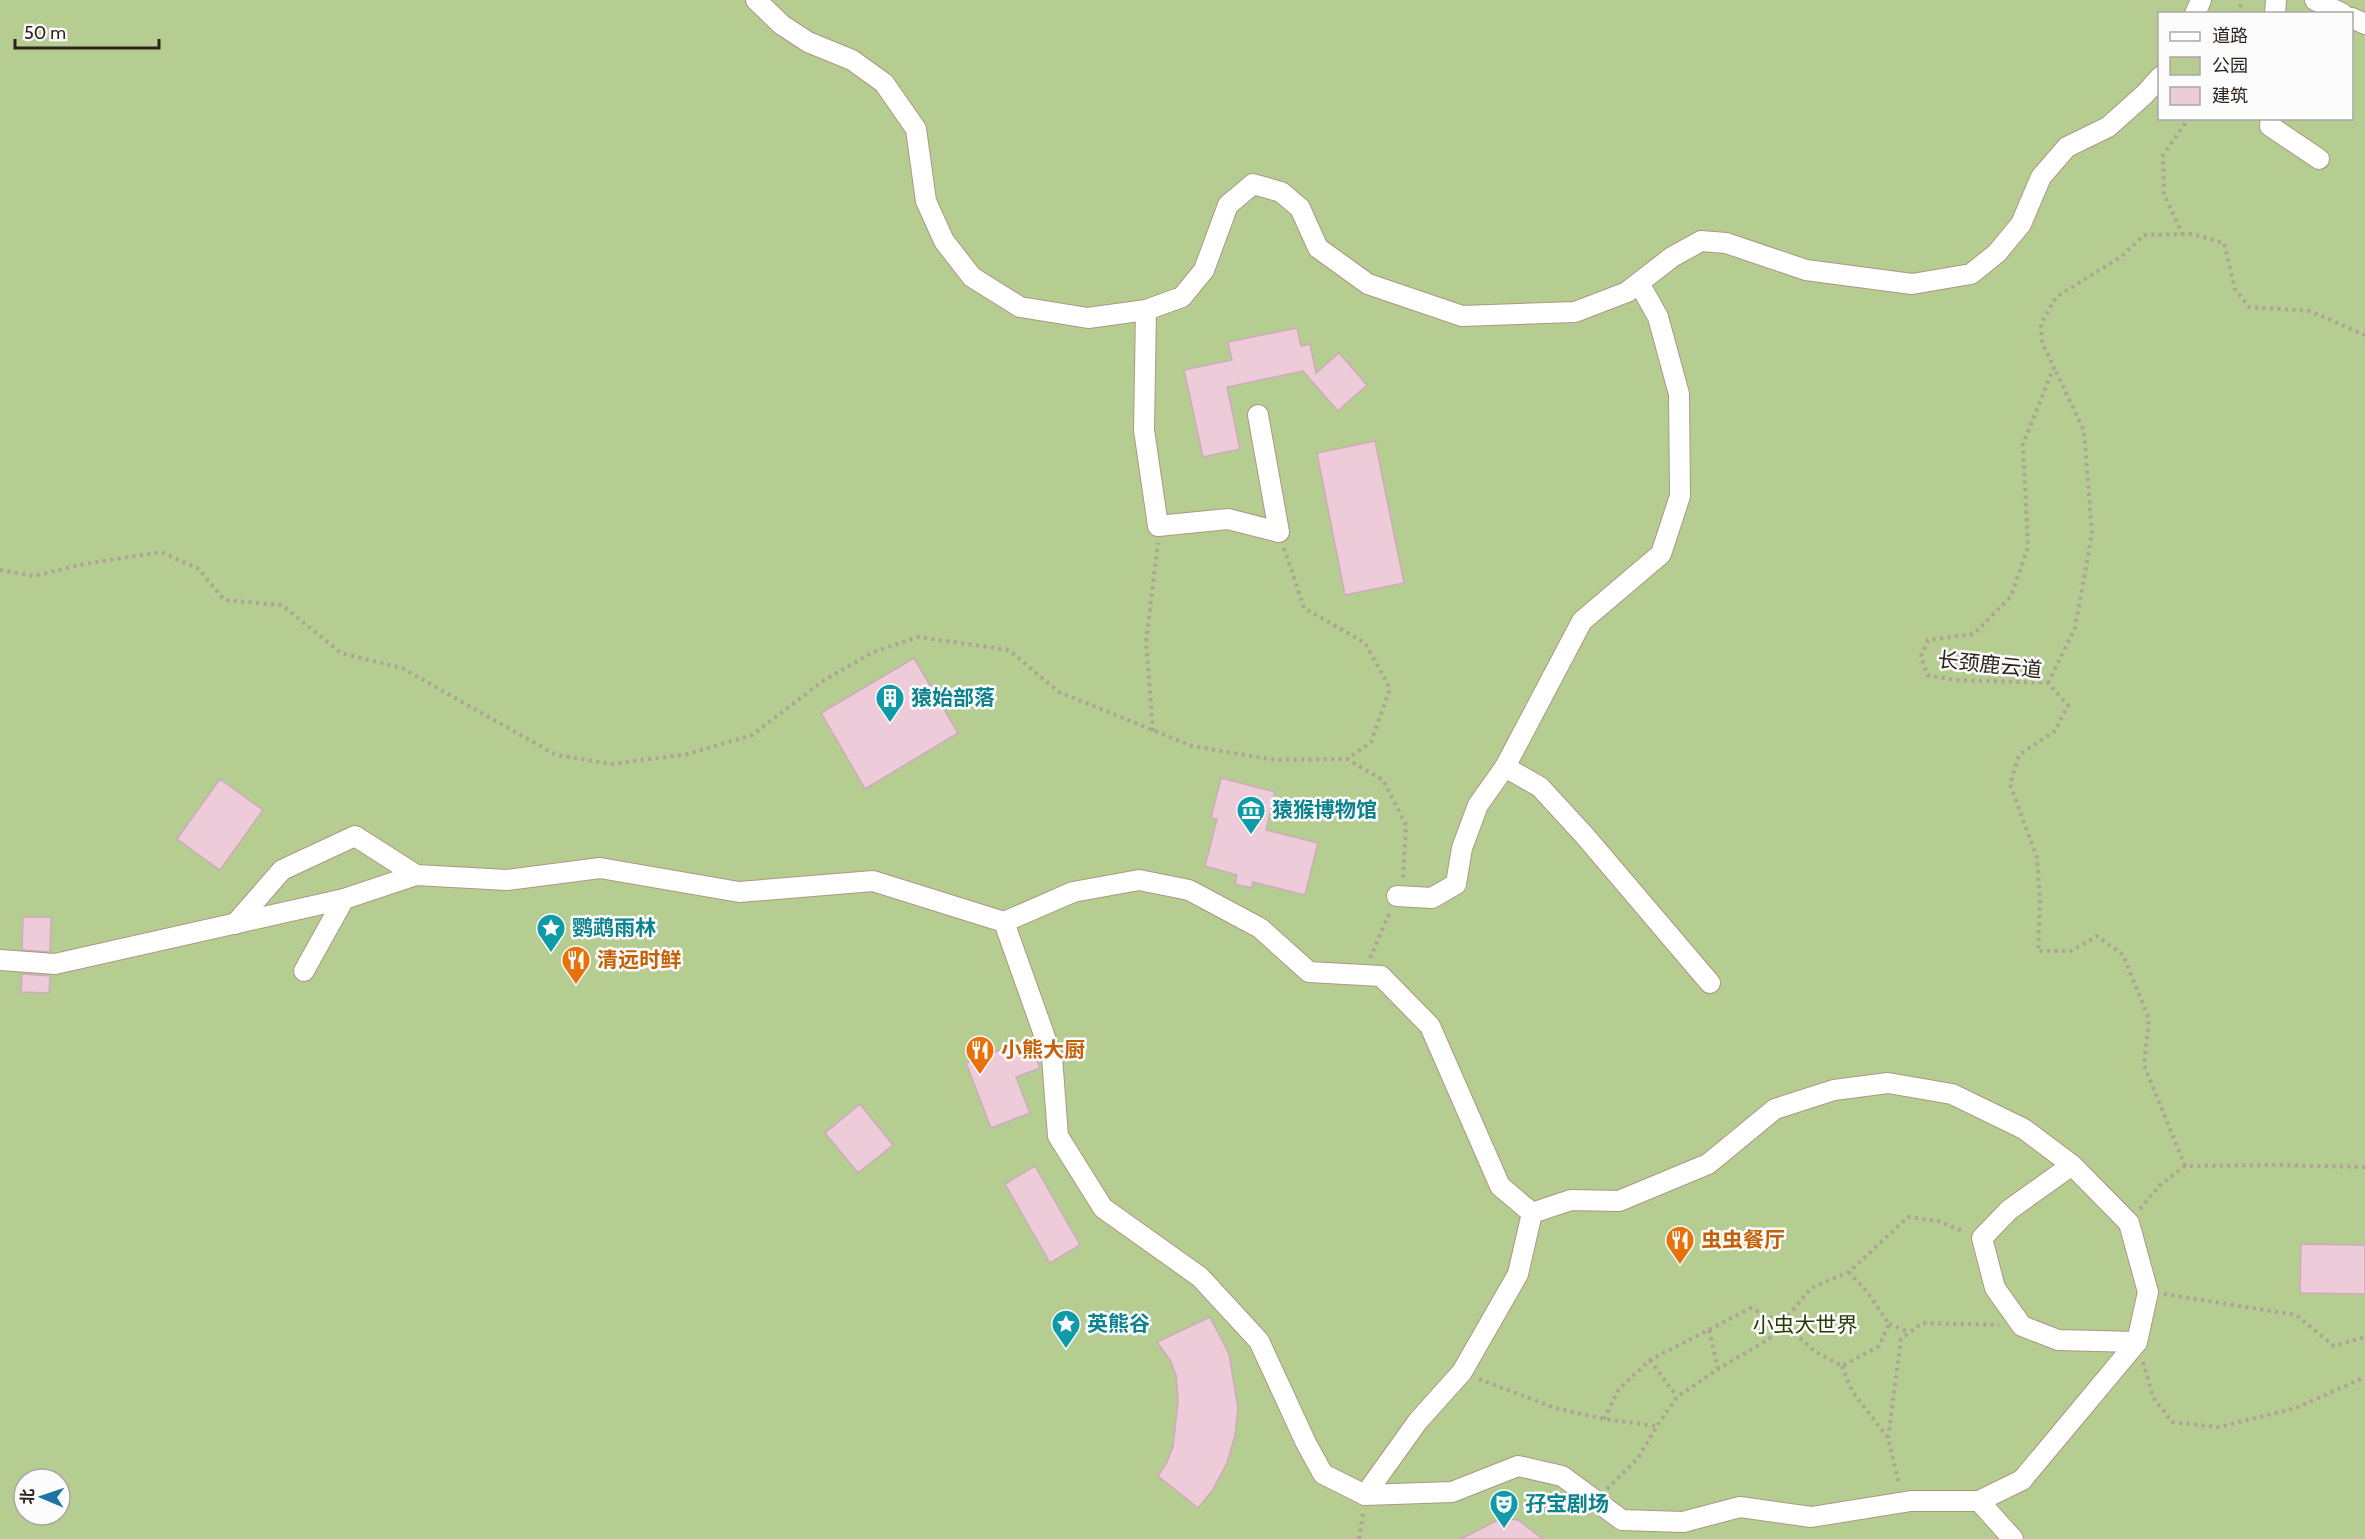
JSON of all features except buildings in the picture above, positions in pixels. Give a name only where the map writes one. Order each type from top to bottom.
[{"type":"street","points":[[756,0],[782,25],[808,42],[852,60],[884,83],[916,129],[926,201],[944,241],[972,277],[1020,307],[1088,318],[1146,310],[1182,297],[1204,270],[1228,205],[1253,184],[1281,192],[1300,208],[1318,248],[1368,284],[1462,316],[1575,312],[1627,292],[1672,257],[1701,241],[1726,243],[1806,270],[1912,284],[1971,274],[1997,253],[2022,224],[2041,177],[2067,147],[2108,127],[2158,79]]},
{"type":"street","points":[[2315,0],[2339,12]]},
{"type":"street","points":[[2271,120],[2270,126],[2319,159]]},
{"type":"street","points":[[1397,896],[1432,898],[1456,884],[1462,848],[1478,805],[1505,767],[1582,621],[1661,554],[1680,496],[1679,394],[1658,317],[1639,283]]},
{"type":"street","points":[[1146,310],[1144,430],[1158,526],[1228,519],[1279,532],[1258,415]]},
{"type":"street","points":[[1505,767],[1540,787],[1585,836],[1710,983]]},
{"type":"street","points":[[235,924],[282,870],[355,837],[416,875]]},
{"type":"street","points":[[0,974],[55,964],[344,899],[416,875],[507,880],[600,868],[740,892],[873,881],[1004,922],[1072,892],[1139,880],[1189,890],[1260,928],[1309,972],[1381,976],[1430,1026],[1500,1186],[1532,1213]]},
{"type":"street","points":[[304,971],[344,899]]},
{"type":"street","points":[[1004,922],[1052,1057],[1058,1136],[1103,1208],[1200,1277],[1258,1341],[1323,1474],[1365,1495],[1452,1492],[1518,1466],[1562,1476],[1622,1520],[1683,1522],[1740,1507],[1811,1517],[1903,1502],[1979,1501],[2022,1480],[2137,1342],[2148,1292],[2129,1222],[2072,1165],[2024,1129],[1952,1094],[1888,1083],[1834,1090],[1775,1109],[1708,1164],[1619,1201],[1571,1200],[1532,1213]]},
{"type":"street","points":[[0,960],[55,964]]},
{"type":"street","points":[[2072,1165],[2009,1210],[1982,1238],[1995,1288],[2022,1326],[2058,1340],[2137,1342]]},
{"type":"street","points":[[1365,1495],[1418,1421],[1462,1372],[1518,1274],[1532,1213]]},
{"type":"street","points":[[1979,1501],[2013,1539]]},
{"type":"path","points":[[2183,235],[2164,194],[2163,155],[2188,120]]},
{"type":"path","points":[[2048,683],[2075,628],[2092,533],[2084,431],[2042,343],[2041,324],[2056,297],[2122,256],[2144,235],[2192,234],[2224,243],[2235,289],[2249,307],[2310,311],[2365,334]]},
{"type":"path","name":"长颈鹿云道","points":[[2054,367],[2023,444],[2028,547],[2011,596],[1974,634],[1929,640],[1921,656],[1927,675],[1954,680],[2048,683],[2068,705],[2055,731],[2019,755],[2010,784],[2037,858],[2040,900],[2038,951],[2071,951],[2097,936],[2123,955],[2149,1019],[2144,1065],[2185,1166]]},
{"type":"path","points":[[1153,730],[1146,642],[1158,526]]},
{"type":"path","points":[[1279,532],[1304,608],[1365,643],[1390,688],[1371,742],[1347,759]]},
{"type":"path","points":[[0,570],[34,576],[84,564],[161,552],[199,569],[224,600],[282,605],[341,653],[402,668],[556,755],[612,764],[688,754],[752,735],[823,681],[853,663],[873,652],[918,637],[1009,650],[1059,692],[1192,746],[1275,760],[1347,759],[1383,780],[1406,825],[1402,884],[1363,975]]},
{"type":"path","points":[[2129,1222],[2160,1185],[2185,1166],[2365,1167]]},
{"type":"path","points":[[1596,1500],[1638,1458],[1677,1397],[1718,1369],[1769,1339],[1811,1288],[1849,1272],[1908,1217],[1938,1221],[1982,1238]]},
{"type":"path","points":[[1849,1272],[1868,1293],[1889,1324],[1910,1332]]},
{"type":"path","points":[[2148,1292],[2296,1315],[2334,1346],[2365,1337]]},
{"type":"path","points":[[1604,1419],[1619,1389],[1650,1360],[1751,1308],[1782,1323],[1816,1352],[1842,1366],[1852,1391],[1888,1438]]},
{"type":"path","points":[[1903,1502],[1888,1438],[1901,1339],[1922,1323],[2022,1326]]},
{"type":"path","points":[[1842,1366],[1879,1346],[1889,1324]]},
{"type":"path","points":[[1709,1330],[1718,1369]]},
{"type":"path","points":[[2137,1342],[2154,1397],[2172,1422],[2219,1426],[2230,1424],[2296,1408],[2365,1377]]},
{"type":"path","points":[[1650,1360],[1677,1397]]},
{"type":"path","points":[[1462,1372],[1555,1408],[1604,1419],[1657,1426]]},
{"type":"path","points":[[1359,1539],[1365,1495]]},
{"type":"green space","name":"小虫大世界","points":[[0,0],[2365,0],[2365,1539],[0,1539]]},
{"type":"place","name":"猿始部落","points":[[890,724]]},
{"type":"place","name":"猿猴博物馆","points":[[1251,836]]},
{"type":"place","name":"鹦鹉雨林","points":[[551,954]]},
{"type":"place","name":"清远时鲜","points":[[576,986]]},
{"type":"place","name":"小熊大厨","points":[[980,1076]]},
{"type":"place","name":"虫虫餐厅","points":[[1680,1266]]},
{"type":"place","name":"英熊谷","points":[[1066,1350]]},
{"type":"place","name":"孖宝剧场","points":[[1504,1530]]}]
